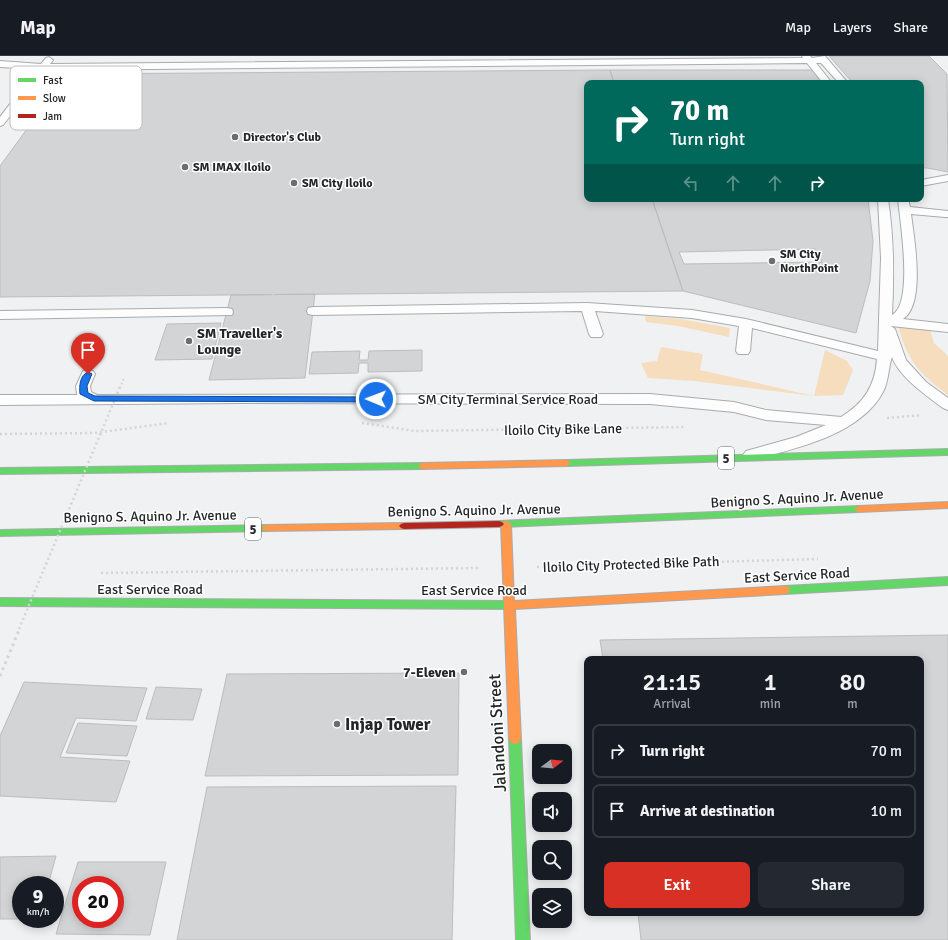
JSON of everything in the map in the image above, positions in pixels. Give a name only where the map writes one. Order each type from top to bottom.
[{"type":"main road","name":"5","points":[[0,471],[504,465],[948,452]]},
{"type":"main road","name":"Benigno S. Aquino Jr. Avenue","points":[[0,533],[506,524],[948,505]]},
{"type":"main road","name":"Jalandoni Street","points":[[506,524],[508,605],[523,940]]},
{"type":"main road","name":"East Service Road","points":[[1,604],[508,605],[948,581]]},
{"type":"lane","points":[[45,66],[53,56]]},
{"type":"lane","points":[[143,56],[138,66],[539,59],[822,58],[841,80]]},
{"type":"lane","points":[[808,58],[826,80]]},
{"type":"lane","points":[[0,124],[10,111]]},
{"type":"lane","points":[[924,177],[945,174]]},
{"type":"lane","points":[[924,182],[945,174]]},
{"type":"lane","points":[[746,457],[786,446],[846,422],[862,410],[876,392],[885,357],[888,262],[886,216],[884,202]]},
{"type":"lane","points":[[885,320],[901,315],[908,305],[910,268],[904,204],[945,214]]},
{"type":"lane","points":[[313,311],[587,307],[692,314],[746,323],[885,357]]},
{"type":"lane","points":[[587,307],[596,334]]},
{"type":"lane","points":[[0,315],[227,312]]},
{"type":"lane","points":[[885,320],[948,328]]},
{"type":"lane","points":[[885,320],[900,361],[922,385],[948,405]]},
{"type":"lane","points":[[743,351],[746,323]]},
{"type":"lane","points":[[88,374],[83,386],[84,394],[94,399]]},
{"type":"lane","name":"SM City Terminal Service Road","points":[[0,400],[650,399],[734,407],[766,415],[846,422]]},
{"type":"path","points":[[261,370],[273,294]]},
{"type":"path","points":[[0,676],[124,378]]},
{"type":"path","name":"Iloilo City Bike Lane","points":[[358,422],[415,431],[694,427]]},
{"type":"path","points":[[0,434],[94,433],[170,423]]},
{"type":"path","name":"Iloilo City Protected Bike Path","points":[[95,573],[507,568],[824,559]]},
{"type":"path","points":[[40,573],[48,573]]},
{"type":"shaded area","points":[[645,316],[680,319],[730,328],[729,337],[678,326],[646,322]]},
{"type":"shaded area","points":[[898,326],[930,330],[934,343],[948,356],[948,395],[929,380],[916,366],[906,349]]},
{"type":"shaded area","points":[[661,347],[703,354],[700,370],[814,396],[694,381],[648,378],[641,363],[657,361]]},
{"type":"shaded area","points":[[825,350],[847,361],[853,370],[843,395],[814,396]]},
{"type":"building","points":[[829,56],[929,56],[947,74],[948,172],[924,168],[924,80],[850,80]]},
{"type":"building","name":"SM City Iloilo","points":[[610,70],[613,80],[584,80],[584,202],[653,202],[683,291],[0,297],[0,166],[26,130],[142,130],[142,73]]},
{"type":"building","points":[[610,70],[813,70],[820,80],[613,80]]},
{"type":"building","name":"SM City NorthPoint","points":[[653,202],[868,202],[873,241],[870,281],[856,333],[683,291]]},
{"type":"building","points":[[815,249],[822,262],[684,264],[679,252]]},
{"type":"building","points":[[315,294],[305,378],[209,380],[231,295]]},
{"type":"building","name":"SM Traveller's Lounge","points":[[221,323],[212,359],[155,360],[167,324]]},
{"type":"building","points":[[422,350],[422,371],[368,372],[368,363],[359,363],[358,373],[309,374],[312,352],[360,351],[359,360],[368,360],[369,351]]},
{"type":"building","points":[[948,635],[948,940],[641,940],[638,916],[924,916],[924,656],[603,656],[600,640]]},
{"type":"building","name":"Injap Tower","points":[[459,673],[458,775],[205,776],[227,674]]},
{"type":"building","points":[[24,682],[147,688],[136,721],[76,718],[60,757],[130,761],[116,802],[0,796],[0,736]]},
{"type":"building","points":[[156,687],[202,689],[193,720],[146,719]]},
{"type":"building","points":[[78,723],[137,726],[127,756],[66,753]]},
{"type":"building","points":[[456,786],[452,940],[177,940],[207,787]]},
{"type":"building","points":[[56,856],[50,876],[12,876],[12,919],[0,919],[0,857]]},
{"type":"building","points":[[78,862],[166,862],[150,935],[56,934],[58,928],[64,928],[64,908],[72,882],[72,928],[124,928],[124,876],[74,876]]},
{"type":"traffic: fast","points":[[567,463],[948,452]]},
{"type":"traffic: fast","points":[[0,471],[422,466]]},
{"type":"traffic: fast","points":[[499,524],[859,509]]},
{"type":"traffic: fast","points":[[0,533],[266,528]]},
{"type":"traffic: fast","points":[[785,590],[948,581]]},
{"type":"traffic: fast","points":[[0,602],[510,605]]},
{"type":"traffic: fast","points":[[515,739],[523,940]]},
{"type":"traffic: slow","points":[[422,466],[567,463]]},
{"type":"traffic: slow","points":[[859,509],[948,505]]},
{"type":"traffic: slow","points":[[506,524],[515,739]]},
{"type":"traffic: slow","points":[[266,528],[404,526]]},
{"type":"traffic: slow","points":[[510,605],[785,590]]},
{"type":"traffic: jam","points":[[404,526],[499,524]]},
{"type":"place","name":"Director's Club","points":[[235,137]]},
{"type":"place","name":"SM IMAX Iloilo","points":[[185,167]]},
{"type":"place","name":"SM City Iloilo","points":[[294,183]]},
{"type":"place","name":"SM City NorthPoint","points":[[772,261]]},
{"type":"place","name":"SM Traveller's Lounge","points":[[189,341]]},
{"type":"place","name":"7-Eleven","points":[[464,672]]},
{"type":"place","name":"Injap Tower","points":[[337,724]]},
{"type":"route","points":[[88,374],[83,386],[84,394],[94,399],[376,399]]}]
